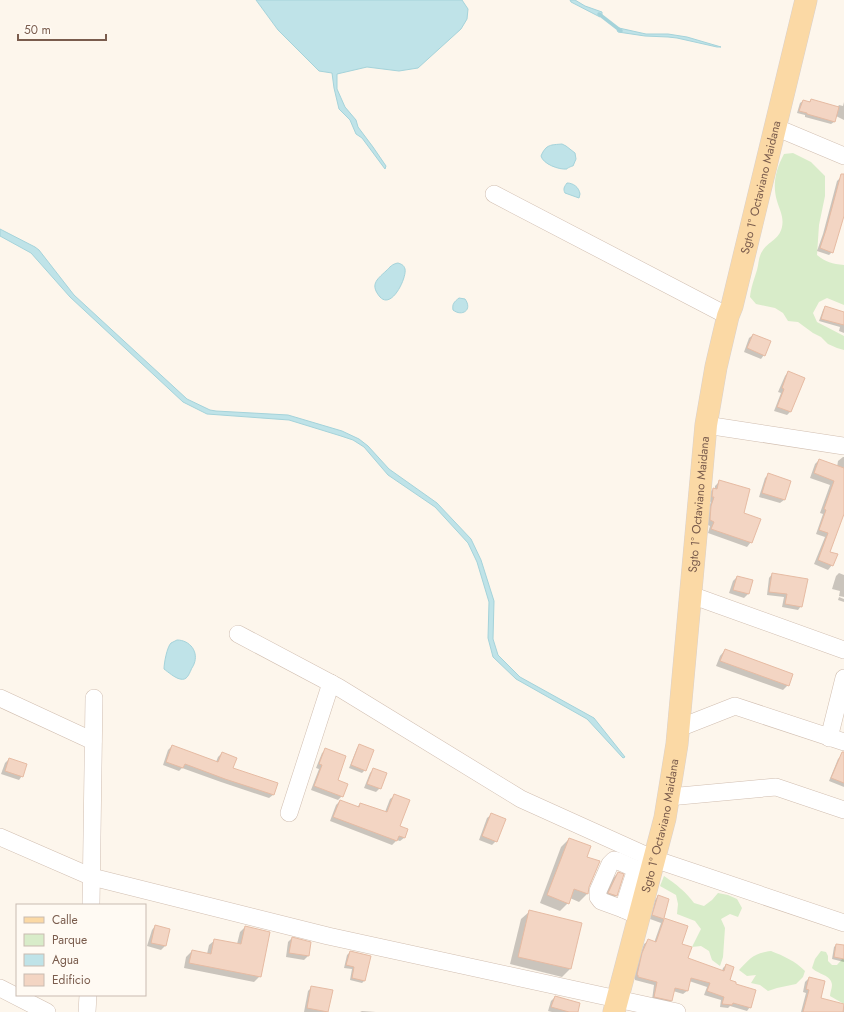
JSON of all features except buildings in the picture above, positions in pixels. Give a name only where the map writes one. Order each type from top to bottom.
[{"type":"main road","name":"Sgto 1° Octaviano Maidana","points":[[616,1006],[631,913],[665,818],[669,797],[679,728],[706,425],[716,367],[806,0]]},
{"type":"street","points":[[775,127],[844,156]]},
{"type":"street","points":[[494,194],[728,316]]},
{"type":"street","points":[[706,425],[844,446]]},
{"type":"street","points":[[691,596],[844,650]]},
{"type":"street","points":[[238,634],[331,683],[521,799],[647,867]]},
{"type":"street","points":[[679,728],[735,706],[837,740],[844,678]]},
{"type":"street","points":[[289,813],[331,683]]},
{"type":"street","points":[[0,698],[93,741]]},
{"type":"street","points":[[91,904],[94,698]]},
{"type":"street","points":[[669,797],[776,787],[844,810]]},
{"type":"street","points":[[0,837],[92,877],[616,1006],[677,1012]]},
{"type":"street","points":[[631,913],[601,901],[598,897],[598,891],[610,864],[614,860],[647,867],[844,923]]},
{"type":"street","points":[[0,988],[47,1012]]},
{"type":"street","points":[[87,1012],[88,996]]},
{"type":"green space","points":[[793,153],[811,162],[825,176],[825,196],[819,225],[817,255],[829,262],[844,265],[844,305],[827,298],[819,302],[813,313],[817,322],[844,336],[844,350],[828,344],[821,337],[798,322],[788,321],[783,313],[775,308],[756,304],[750,297],[760,255],[765,247],[779,235],[781,231],[782,217],[777,201],[775,183],[779,165],[784,154]]},
{"type":"green space","points":[[664,876],[680,888],[694,903],[704,906],[718,893],[737,899],[742,908],[738,917],[730,914],[721,919],[725,928],[723,957],[720,966],[712,960],[709,951],[701,946],[692,947],[701,929],[695,921],[677,914],[678,904],[676,895],[660,886]]},
{"type":"green space","points":[[771,951],[789,959],[805,971],[803,977],[796,984],[768,991],[760,985],[751,983],[756,975],[747,976],[739,970],[746,962],[756,955]]},
{"type":"green space","points":[[821,951],[826,952],[828,961],[832,965],[837,965],[844,957],[844,1004],[830,996],[832,985],[830,979],[812,968],[815,959]]},
{"type":"water","points":[[256,0],[462,0],[468,9],[467,19],[461,29],[418,68],[399,71],[367,67],[337,74],[337,89],[345,107],[356,120],[358,127],[386,166],[385,169],[362,138],[356,134],[350,120],[339,109],[332,73],[319,71],[278,30]]},
{"type":"water","points":[[570,0],[575,0],[585,6],[602,12],[602,15],[600,17],[571,2]]},
{"type":"water","points":[[619,28],[646,34],[668,34],[687,37],[721,47],[677,38],[645,36],[618,32],[617,30]]},
{"type":"water","points":[[562,144],[575,153],[576,159],[573,166],[567,169],[560,169],[552,166],[545,162],[541,156],[547,147]]},
{"type":"water","points":[[567,183],[577,187],[580,194],[579,198],[565,193],[564,188]]},
{"type":"water","points":[[0,229],[39,250],[74,295],[187,399],[210,410],[288,415],[342,431],[359,439],[368,446],[389,469],[437,503],[471,539],[481,560],[494,601],[493,639],[498,655],[520,677],[594,718],[625,757],[623,758],[587,719],[516,679],[493,657],[488,638],[489,602],[477,562],[468,543],[435,507],[388,475],[364,447],[353,440],[289,420],[207,414],[183,402],[70,297],[31,253],[0,236]]},
{"type":"water","points":[[398,263],[405,268],[404,279],[394,296],[385,300],[380,297],[375,289],[377,280],[390,267]]},
{"type":"water","points":[[459,298],[465,299],[468,306],[465,311],[460,313],[453,310],[454,303]]},
{"type":"water","points":[[177,640],[189,644],[195,655],[194,665],[184,679],[180,679],[172,675],[164,669],[168,648],[171,643]]},
{"type":"waterway","points":[[599,14],[621,31]]}]
